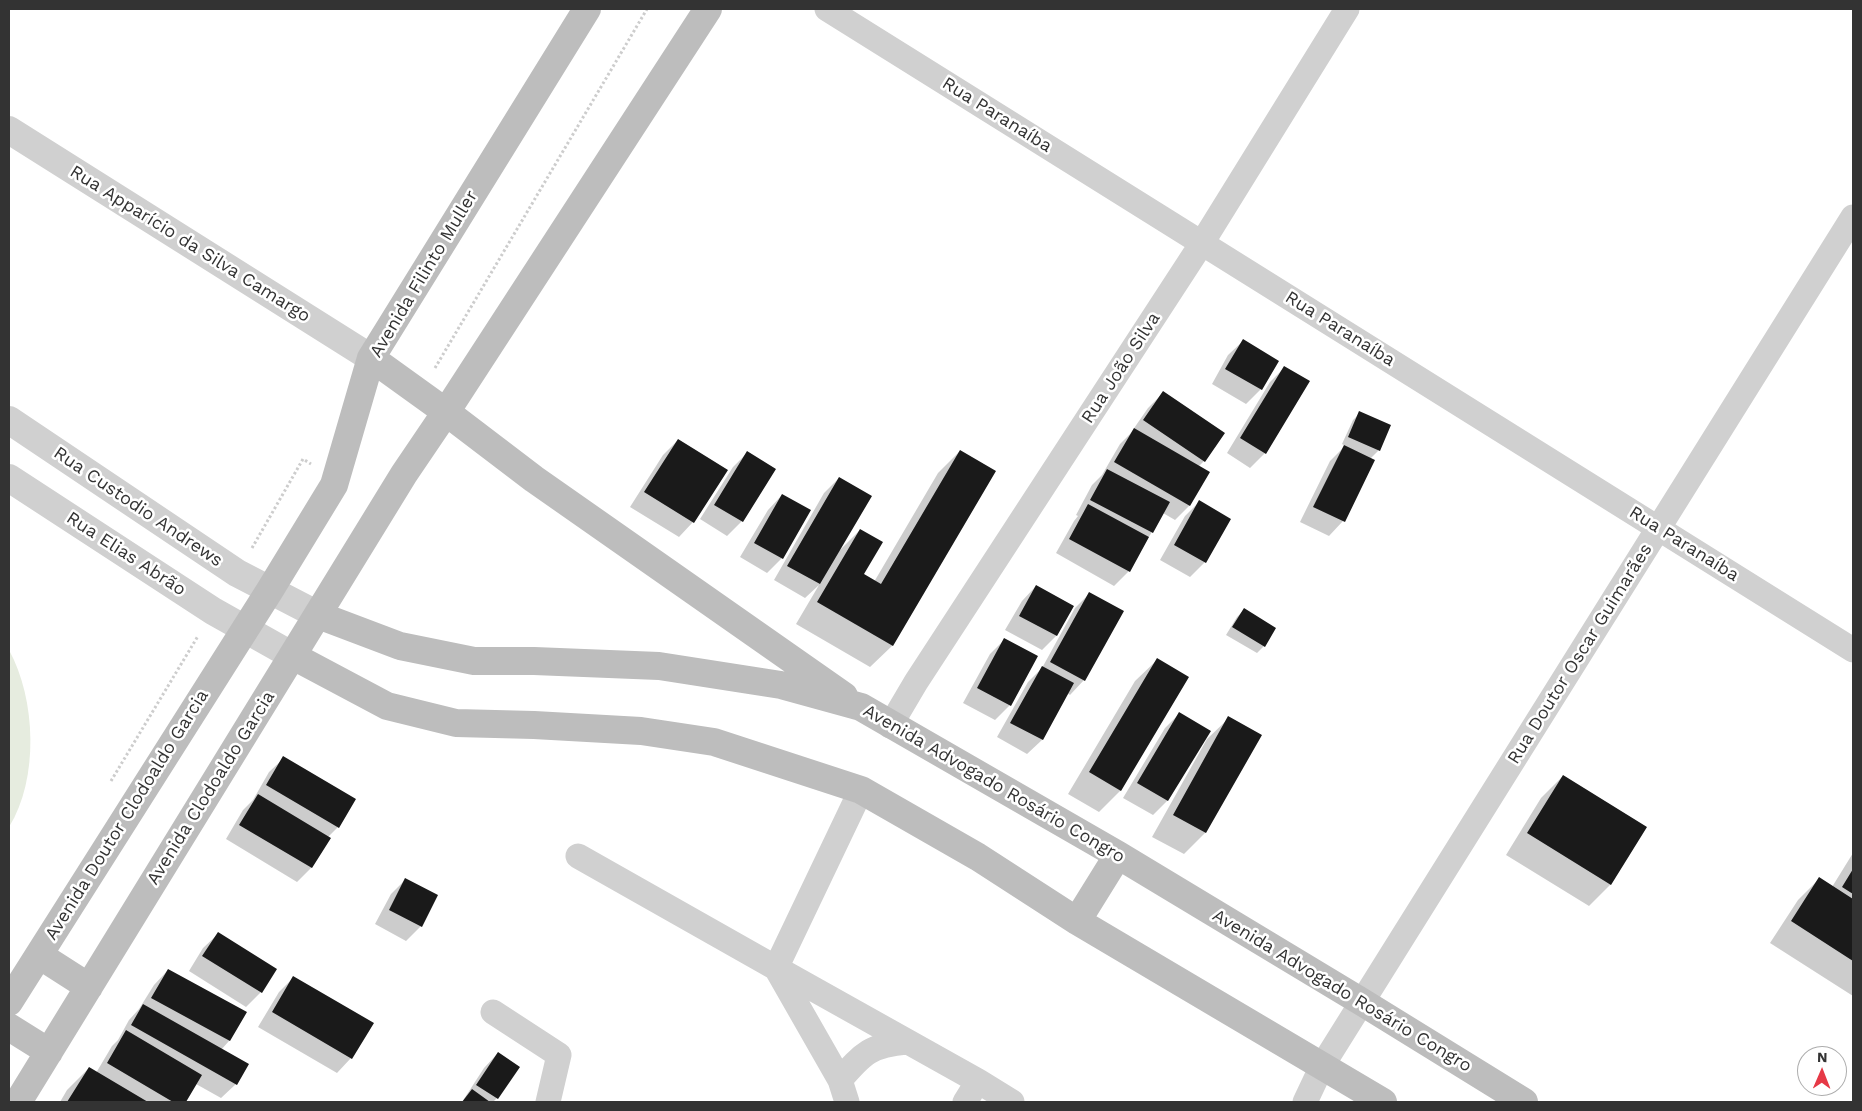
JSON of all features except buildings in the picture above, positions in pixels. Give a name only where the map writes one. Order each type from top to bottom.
[{"type":"main road","name":"Avenida Filinto Muller","points":[[245,629],[334,485],[371,358],[586,9]]},
{"type":"main road","points":[[446,412],[708,9]]},
{"type":"main road","points":[[371,358],[534,479],[861,707]]},
{"type":"main road","name":"Avenida Clodoaldo Garcia","points":[[18,1102],[404,474],[446,412]]},
{"type":"main road","name":"Avenida Advogado Rosário Congro","points":[[318,616],[400,646],[474,661],[534,661],[659,666],[781,685],[861,707],[890,726],[1118,855],[1524,1102]]},
{"type":"main road","name":"Avenida Doutor Clodoaldo Garcia","points":[[9,1002],[245,629]]},
{"type":"main road","points":[[293,656],[388,706],[456,723],[641,731],[714,742],[861,790],[978,857],[1077,921],[1382,1102]]},
{"type":"main road","points":[[1077,921],[1118,855]]},
{"type":"main road","points":[[39,955],[89,987]]},
{"type":"main road","points":[[9,1027],[49,1052]]},
{"type":"street","name":"Rua Paranaíba","points":[[827,9],[1853,650]]},
{"type":"street","name":"Rua João Silva","points":[[890,726],[916,682],[1202,243],[1347,9]]},
{"type":"street","name":"Rua Apparício da Silva Camargo","points":[[9,130],[371,358]]},
{"type":"street","name":"Rua Doutor Oscar Guimarães","points":[[1305,1102],[1322,1066],[1853,217]]},
{"type":"street","name":"Rua Custodio Andrews","points":[[9,420],[237,573],[318,616]]},
{"type":"street","name":"Rua Elias Abrão","points":[[9,478],[213,611],[293,656]]},
{"type":"street","points":[[776,968],[861,790]]},
{"type":"street","points":[[578,856],[978,1081],[1012,1102]]},
{"type":"street","points":[[776,968],[844,1091]]},
{"type":"street","points":[[493,1012],[559,1055],[548,1102]]},
{"type":"street","points":[[844,1091],[858,1060],[872,1049],[885,1044],[907,1042]]},
{"type":"street","points":[[965,1102],[978,1081]]},
{"type":"path","points":[[420,394],[647,9]]},
{"type":"shaded area","points":[[9,650],[25,692],[29,715],[30,739],[29,763],[25,786],[19,808],[9,827]]}]
